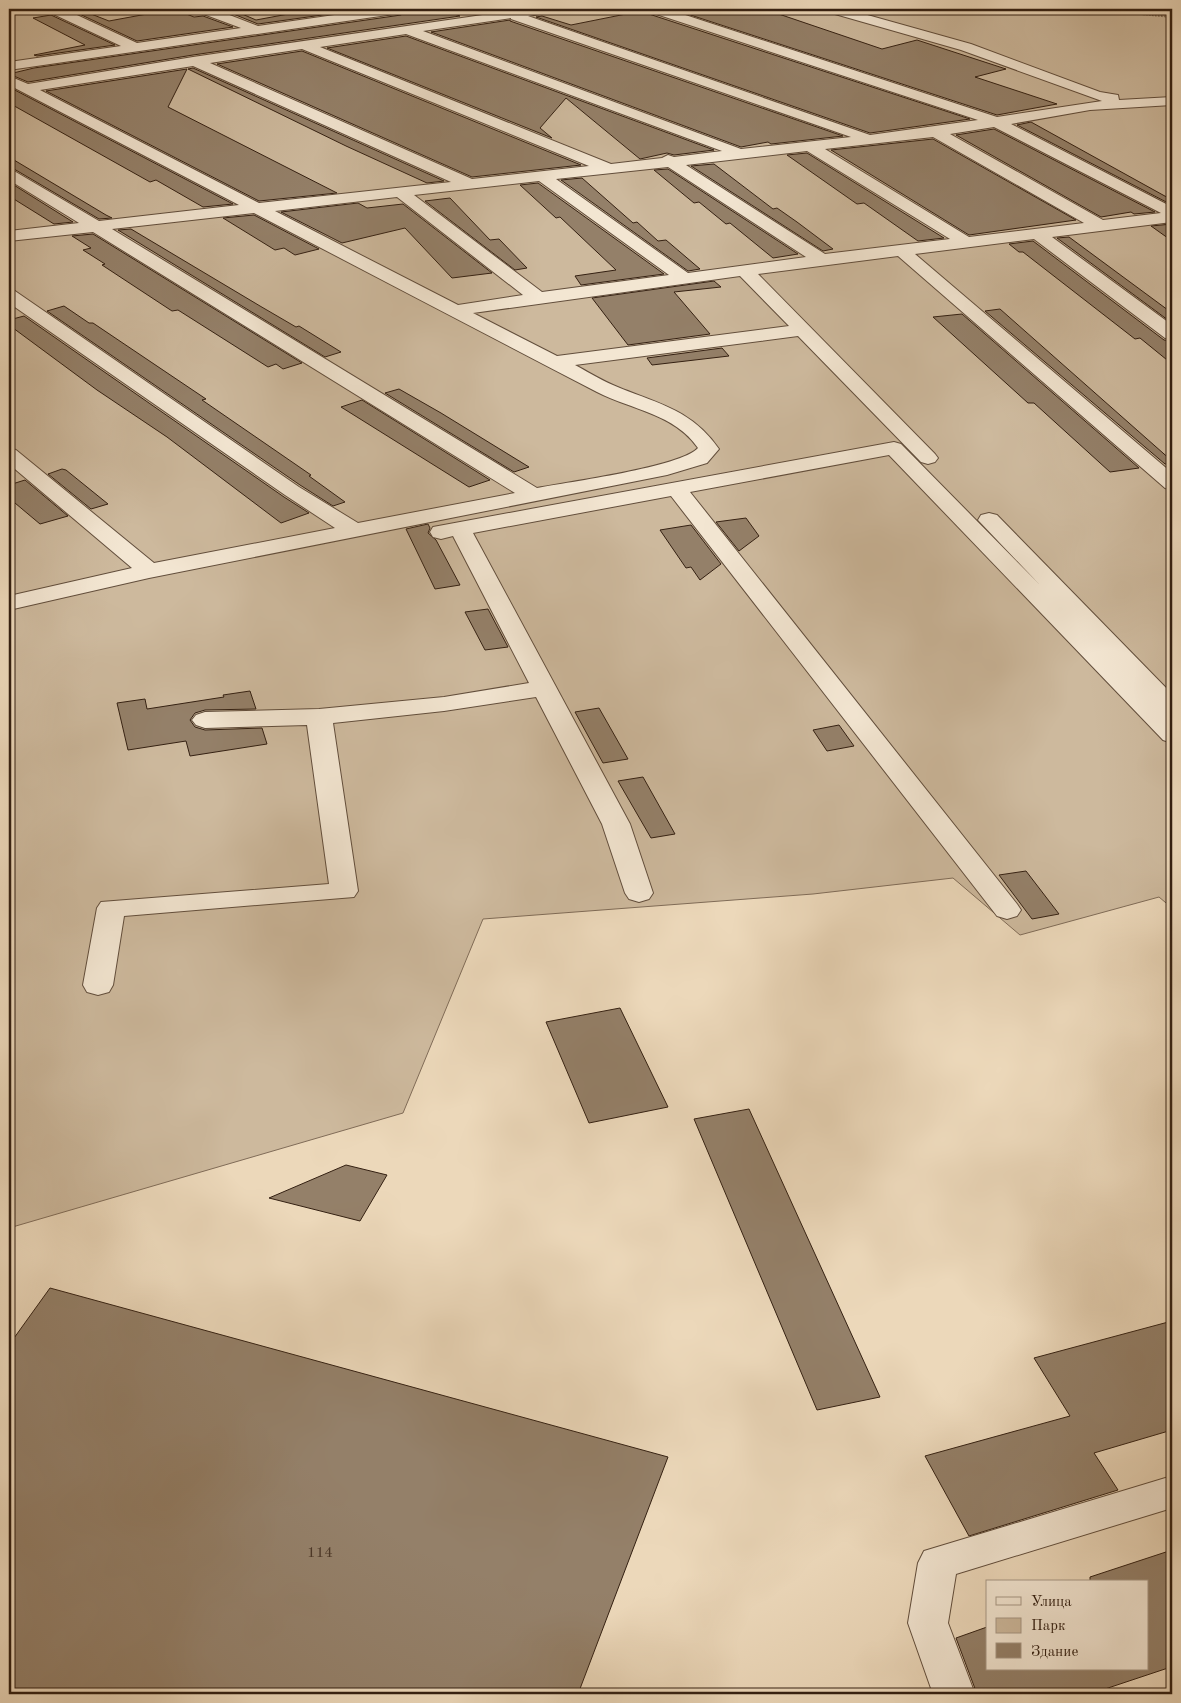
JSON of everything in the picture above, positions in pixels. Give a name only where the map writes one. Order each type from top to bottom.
[{"type":"street","points":[[54,9],[136,48]]},
{"type":"street","points":[[203,9],[258,30]]},
{"type":"street","points":[[343,9],[359,15]]},
{"type":"street","points":[[9,66],[401,9]]},
{"type":"street","points":[[26,89],[57,82],[193,61],[547,9]]},
{"type":"street","points":[[656,9],[997,122],[1172,213]]},
{"type":"street","points":[[833,9],[966,47],[1097,96],[1147,102]]},
{"type":"street","points":[[510,14],[872,139]]},
{"type":"street","points":[[406,29],[740,153]]},
{"type":"street","points":[[303,45],[607,167]]},
{"type":"street","points":[[193,61],[469,184]]},
{"type":"street","points":[[9,80],[610,391],[686,422],[702,436],[709,449],[700,460],[667,469],[532,494],[149,571],[9,602]]},
{"type":"street","points":[[9,236],[668,160],[936,132],[1054,110],[1172,101]]},
{"type":"street","points":[[936,132],[1101,226]]},
{"type":"street","points":[[808,145],[966,242]]},
{"type":"street","points":[[668,160],[822,260]]},
{"type":"street","points":[[9,173],[532,494]]},
{"type":"street","points":[[540,175],[685,279]]},
{"type":"street","points":[[400,192],[537,298]]},
{"type":"street","points":[[457,311],[478,306],[822,260],[1172,217]]},
{"type":"street","points":[[1038,234],[1172,334]]},
{"type":"street","points":[[901,250],[1172,484]]},
{"type":"street","points":[[745,271],[1172,708]]},
{"type":"street","points":[[9,295],[292,491],[355,531]]},
{"type":"street","points":[[556,362],[803,330]]},
{"type":"street","points":[[9,616],[253,566],[677,490],[894,448],[1172,735]]},
{"type":"street","points":[[9,454],[149,571]]},
{"type":"street","points":[[677,490],[1007,910]]},
{"type":"street","points":[[460,529],[616,824],[639,893]]},
{"type":"street","points":[[205,720],[319,718],[444,704],[544,688]]},
{"type":"street","points":[[98,985],[110,908],[344,891],[319,718]]},
{"type":"street","points":[[954,1694],[928,1623],[938,1563],[1172,1492]]},
{"type":"path","points":[[1088,9],[1172,18]]},
{"type":"green space","points":[[9,9],[1139,9],[1172,12],[1172,908],[1159,897],[1020,935],[953,878],[813,894],[483,919],[403,1113],[9,1228]]},
{"type":"building","points":[[174,9],[194,17],[203,16],[233,27],[137,41],[73,11],[81,10],[109,21]]},
{"type":"building","points":[[315,9],[365,9],[258,24],[226,11],[233,10],[256,20]]},
{"type":"building","points":[[409,9],[440,9],[460,16],[193,55],[28,82],[9,74],[34,68],[401,15]]},
{"type":"building","points":[[672,9],[764,9],[882,49],[917,40],[1006,69],[975,77],[1057,104],[997,115]]},
{"type":"building","points":[[646,10],[649,14],[970,119],[870,133],[536,17],[542,16],[571,25]]},
{"type":"building","points":[[51,15],[115,45],[34,55],[85,45],[33,18]]},
{"type":"building","points":[[510,20],[843,136],[771,144],[768,142],[741,147],[431,32]]},
{"type":"building","points":[[406,36],[714,150],[674,155],[667,153],[640,159],[566,98],[540,128],[552,138],[327,48]]},
{"type":"building","points":[[302,51],[581,165],[472,177],[217,64]]},
{"type":"building","points":[[193,68],[444,181],[427,183],[188,69]]},
{"type":"building","points":[[187,69],[168,107],[337,193],[259,201],[46,91]]},
{"type":"building","points":[[9,87],[233,204],[203,207],[156,180],[150,182],[9,103]]},
{"type":"building","points":[[1031,122],[1172,200],[1172,205],[1017,125]]},
{"type":"building","points":[[994,129],[1155,212],[1134,214],[1131,212],[1101,217],[956,135]]},
{"type":"building","points":[[933,139],[1076,220],[969,235],[831,150]]},
{"type":"building","points":[[807,153],[944,238],[918,241],[864,203],[857,204],[787,155]]},
{"type":"building","points":[[9,157],[112,218],[99,219],[9,166]]},
{"type":"building","points":[[714,164],[773,209],[777,208],[833,249],[823,251],[691,166]]},
{"type":"building","points":[[668,169],[798,254],[773,258],[730,223],[726,224],[699,202],[694,203],[654,170]]},
{"type":"building","points":[[582,178],[633,223],[637,222],[658,241],[666,240],[700,269],[688,271],[561,180]]},
{"type":"building","points":[[9,182],[73,222],[54,224],[9,196]]},
{"type":"building","points":[[538,183],[664,274],[581,285],[575,276],[616,270],[560,217],[556,218],[520,185]]},
{"type":"building","points":[[450,198],[490,240],[499,239],[527,268],[515,270],[425,201]]},
{"type":"building","points":[[358,203],[367,208],[403,204],[492,273],[452,278],[405,228],[342,243],[281,212]]},
{"type":"building","points":[[254,215],[319,249],[295,255],[284,248],[275,250],[223,218]]},
{"type":"building","points":[[1172,224],[1172,241],[1151,226]]},
{"type":"building","points":[[131,229],[341,352],[325,357],[118,230]]},
{"type":"building","points":[[93,234],[302,363],[283,369],[276,364],[268,367],[178,310],[172,311],[102,265],[105,264],[83,250],[91,248],[72,236]]},
{"type":"building","points":[[1069,237],[1172,313],[1172,323],[1057,238]]},
{"type":"building","points":[[1033,241],[1164,340],[1172,341],[1172,364],[1140,338],[1135,339],[1023,252],[1019,252],[1009,244]]},
{"type":"building","points":[[714,281],[721,287],[674,292],[710,334],[628,345],[592,298]]},
{"type":"building","points":[[64,306],[89,323],[93,323],[206,399],[202,400],[311,475],[309,476],[345,502],[333,506],[300,485],[47,311]]},
{"type":"building","points":[[1000,309],[1172,461],[1172,464],[1165,464],[985,311]]},
{"type":"building","points":[[962,314],[1139,468],[1110,472],[1034,403],[1028,403],[933,317]]},
{"type":"building","points":[[24,316],[309,513],[281,523],[167,437],[97,390],[9,325],[9,320]]},
{"type":"building","points":[[722,348],[729,356],[652,365],[647,358]]},
{"type":"building","points":[[399,389],[529,467],[514,472],[385,393]]},
{"type":"building","points":[[362,400],[490,480],[469,487],[341,407]]},
{"type":"building","points":[[62,469],[66,470],[108,504],[91,509],[48,474]]},
{"type":"building","points":[[25,480],[68,516],[40,524],[9,498],[9,485]]},
{"type":"building","points":[[746,518],[759,536],[739,551],[716,522]]},
{"type":"building","points":[[428,524],[430,528],[428,533],[436,540],[460,585],[435,589],[406,529]]},
{"type":"building","points":[[691,525],[721,564],[700,580],[691,567],[686,568],[660,530]]},
{"type":"building","points":[[488,609],[508,647],[485,650],[465,612]]},
{"type":"building","points":[[250,691],[256,709],[205,710],[195,713],[190,720],[195,727],[205,730],[262,728],[267,744],[190,756],[186,741],[128,750],[117,703],[145,699],[147,709]]},
{"type":"building","points":[[599,708],[628,759],[603,763],[575,712]]},
{"type":"building","points":[[839,725],[854,746],[827,751],[813,730]]},
{"type":"building","points":[[643,777],[675,834],[651,838],[618,781]]},
{"type":"building","points":[[1026,871],[1059,914],[1032,919],[999,875]]},
{"type":"building","points":[[620,1008],[668,1107],[589,1123],[546,1022]]},
{"type":"building","points":[[749,1109],[880,1397],[817,1410],[694,1119]]},
{"type":"building","points":[[346,1165],[387,1175],[360,1221],[269,1198]]},
{"type":"building","points":[[50,1288],[668,1457],[578,1694],[9,1694],[9,1345]]},
{"type":"building","points":[[1172,1321],[1172,1430],[1094,1453],[1118,1490],[969,1536],[925,1456],[1070,1416],[1034,1358]]},
{"type":"building","points":[[1172,1550],[1172,1657],[1168,1668],[1090,1694],[977,1694],[956,1638],[986,1627],[986,1670],[1148,1670],[1148,1580],[1090,1580],[1090,1577]]}]
